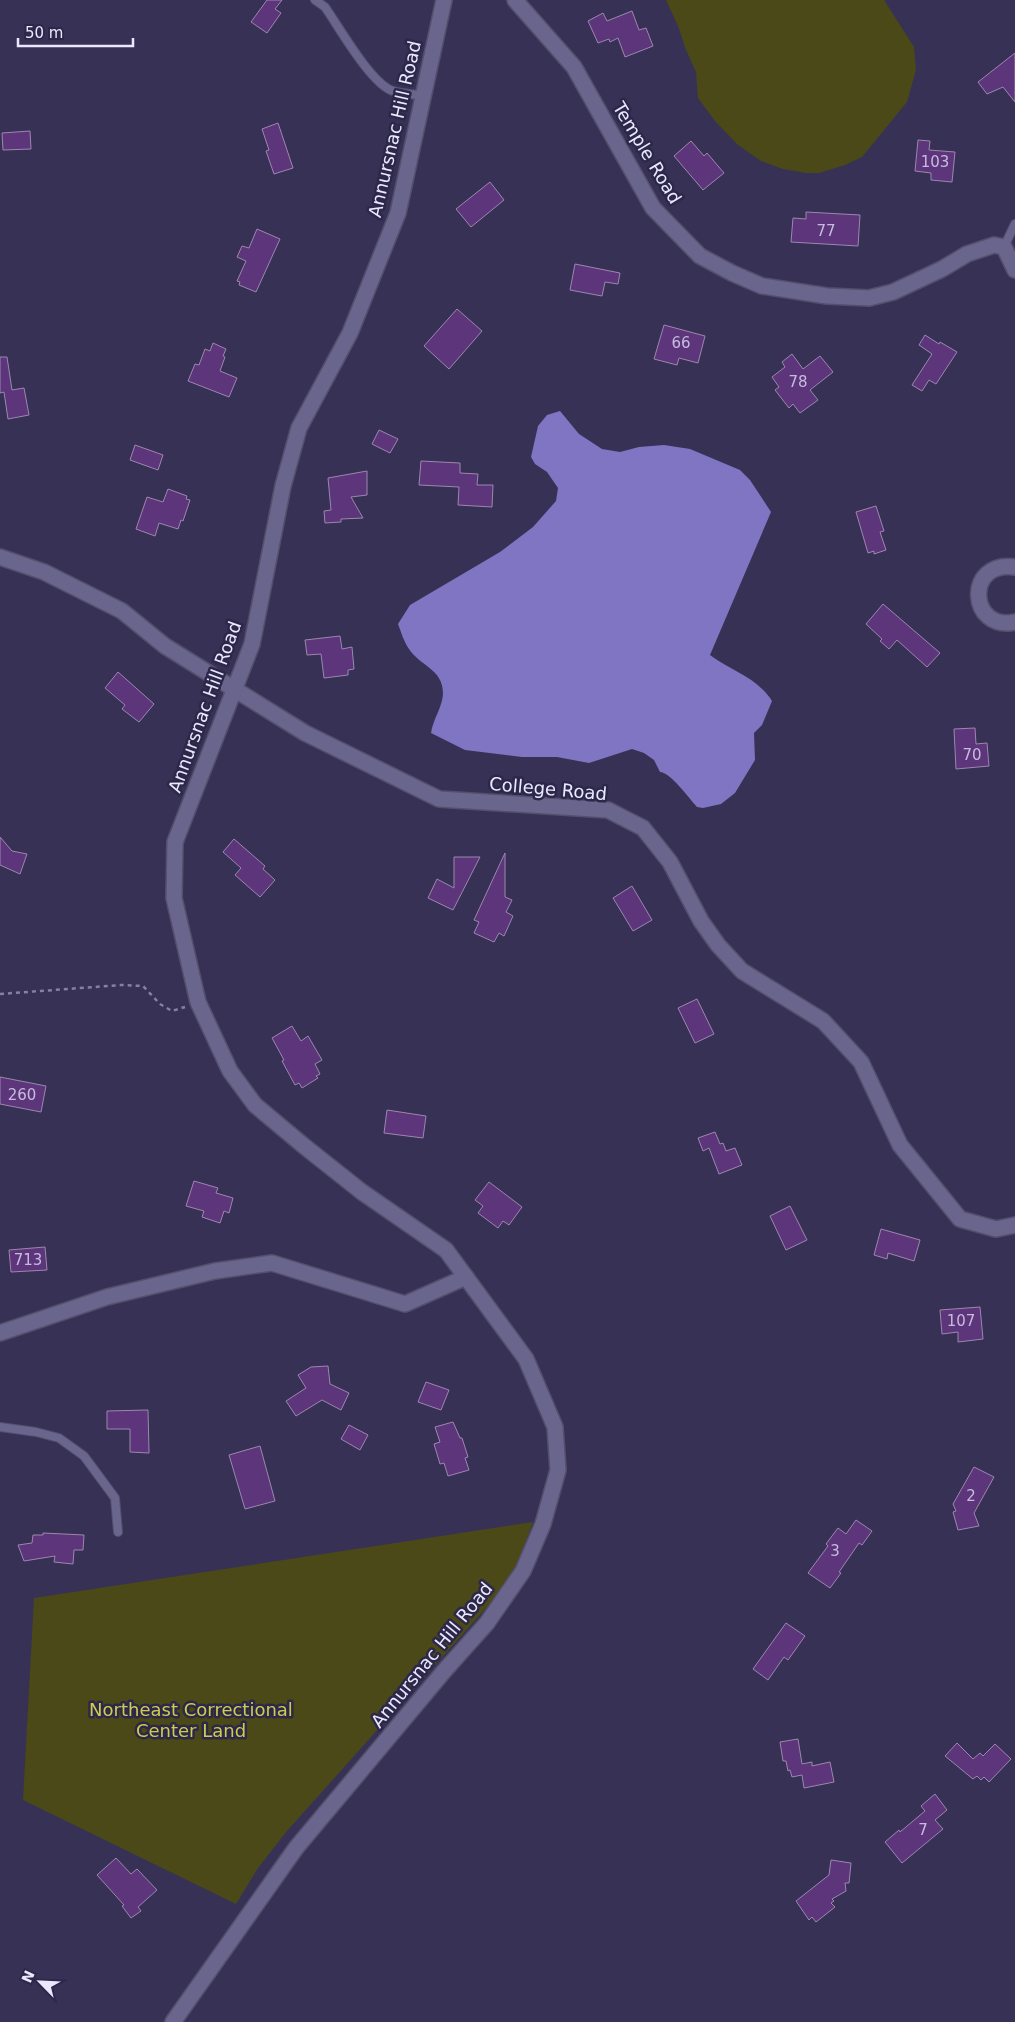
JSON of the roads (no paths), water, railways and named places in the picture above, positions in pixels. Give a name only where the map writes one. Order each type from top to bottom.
[{"type":"street","name":"Annursnac Hill Road","points":[[173,2022],[296,1848],[445,1670],[487,1623],[523,1571],[543,1524],[558,1470],[555,1427],[526,1359],[466,1277],[439,1244],[362,1192],[255,1105],[230,1071],[198,1002],[174,898],[175,842],[252,644],[283,486],[299,428],[344,346],[398,213],[444,0]]},
{"type":"street","name":"Temple Road","points":[[515,0],[574,67],[653,208],[700,256],[732,273],[762,286],[827,296],[869,298],[892,292],[942,269],[967,254],[994,245],[1004,247]]},
{"type":"street","points":[[1004,247],[1015,270]]},
{"type":"street","name":"College Road","points":[[0,557],[44,572],[122,611],[165,646],[305,733],[439,799],[608,810],[643,828],[670,862],[701,921],[718,945],[742,971],[823,1021],[861,1062],[900,1145],[960,1218],[996,1229],[1015,1225]]},
{"type":"street","points":[[1015,567],[997,567],[989,572],[982,579],[978,597],[985,614],[992,620],[1001,623],[1015,622]]},
{"type":"street","points":[[0,1333],[107,1296],[215,1271],[272,1263],[404,1304],[466,1277]]},
{"type":"lane","points":[[315,0],[325,7],[370,72],[382,84],[392,91],[424,96]]},
{"type":"lane","points":[[1004,247],[1015,224]]},
{"type":"lane","points":[[0,1427],[36,1432],[59,1438],[84,1456],[115,1498],[118,1532]]},
{"type":"park label","name":"Northeast Correctional Center Land","points":[[191,1720]]}]
